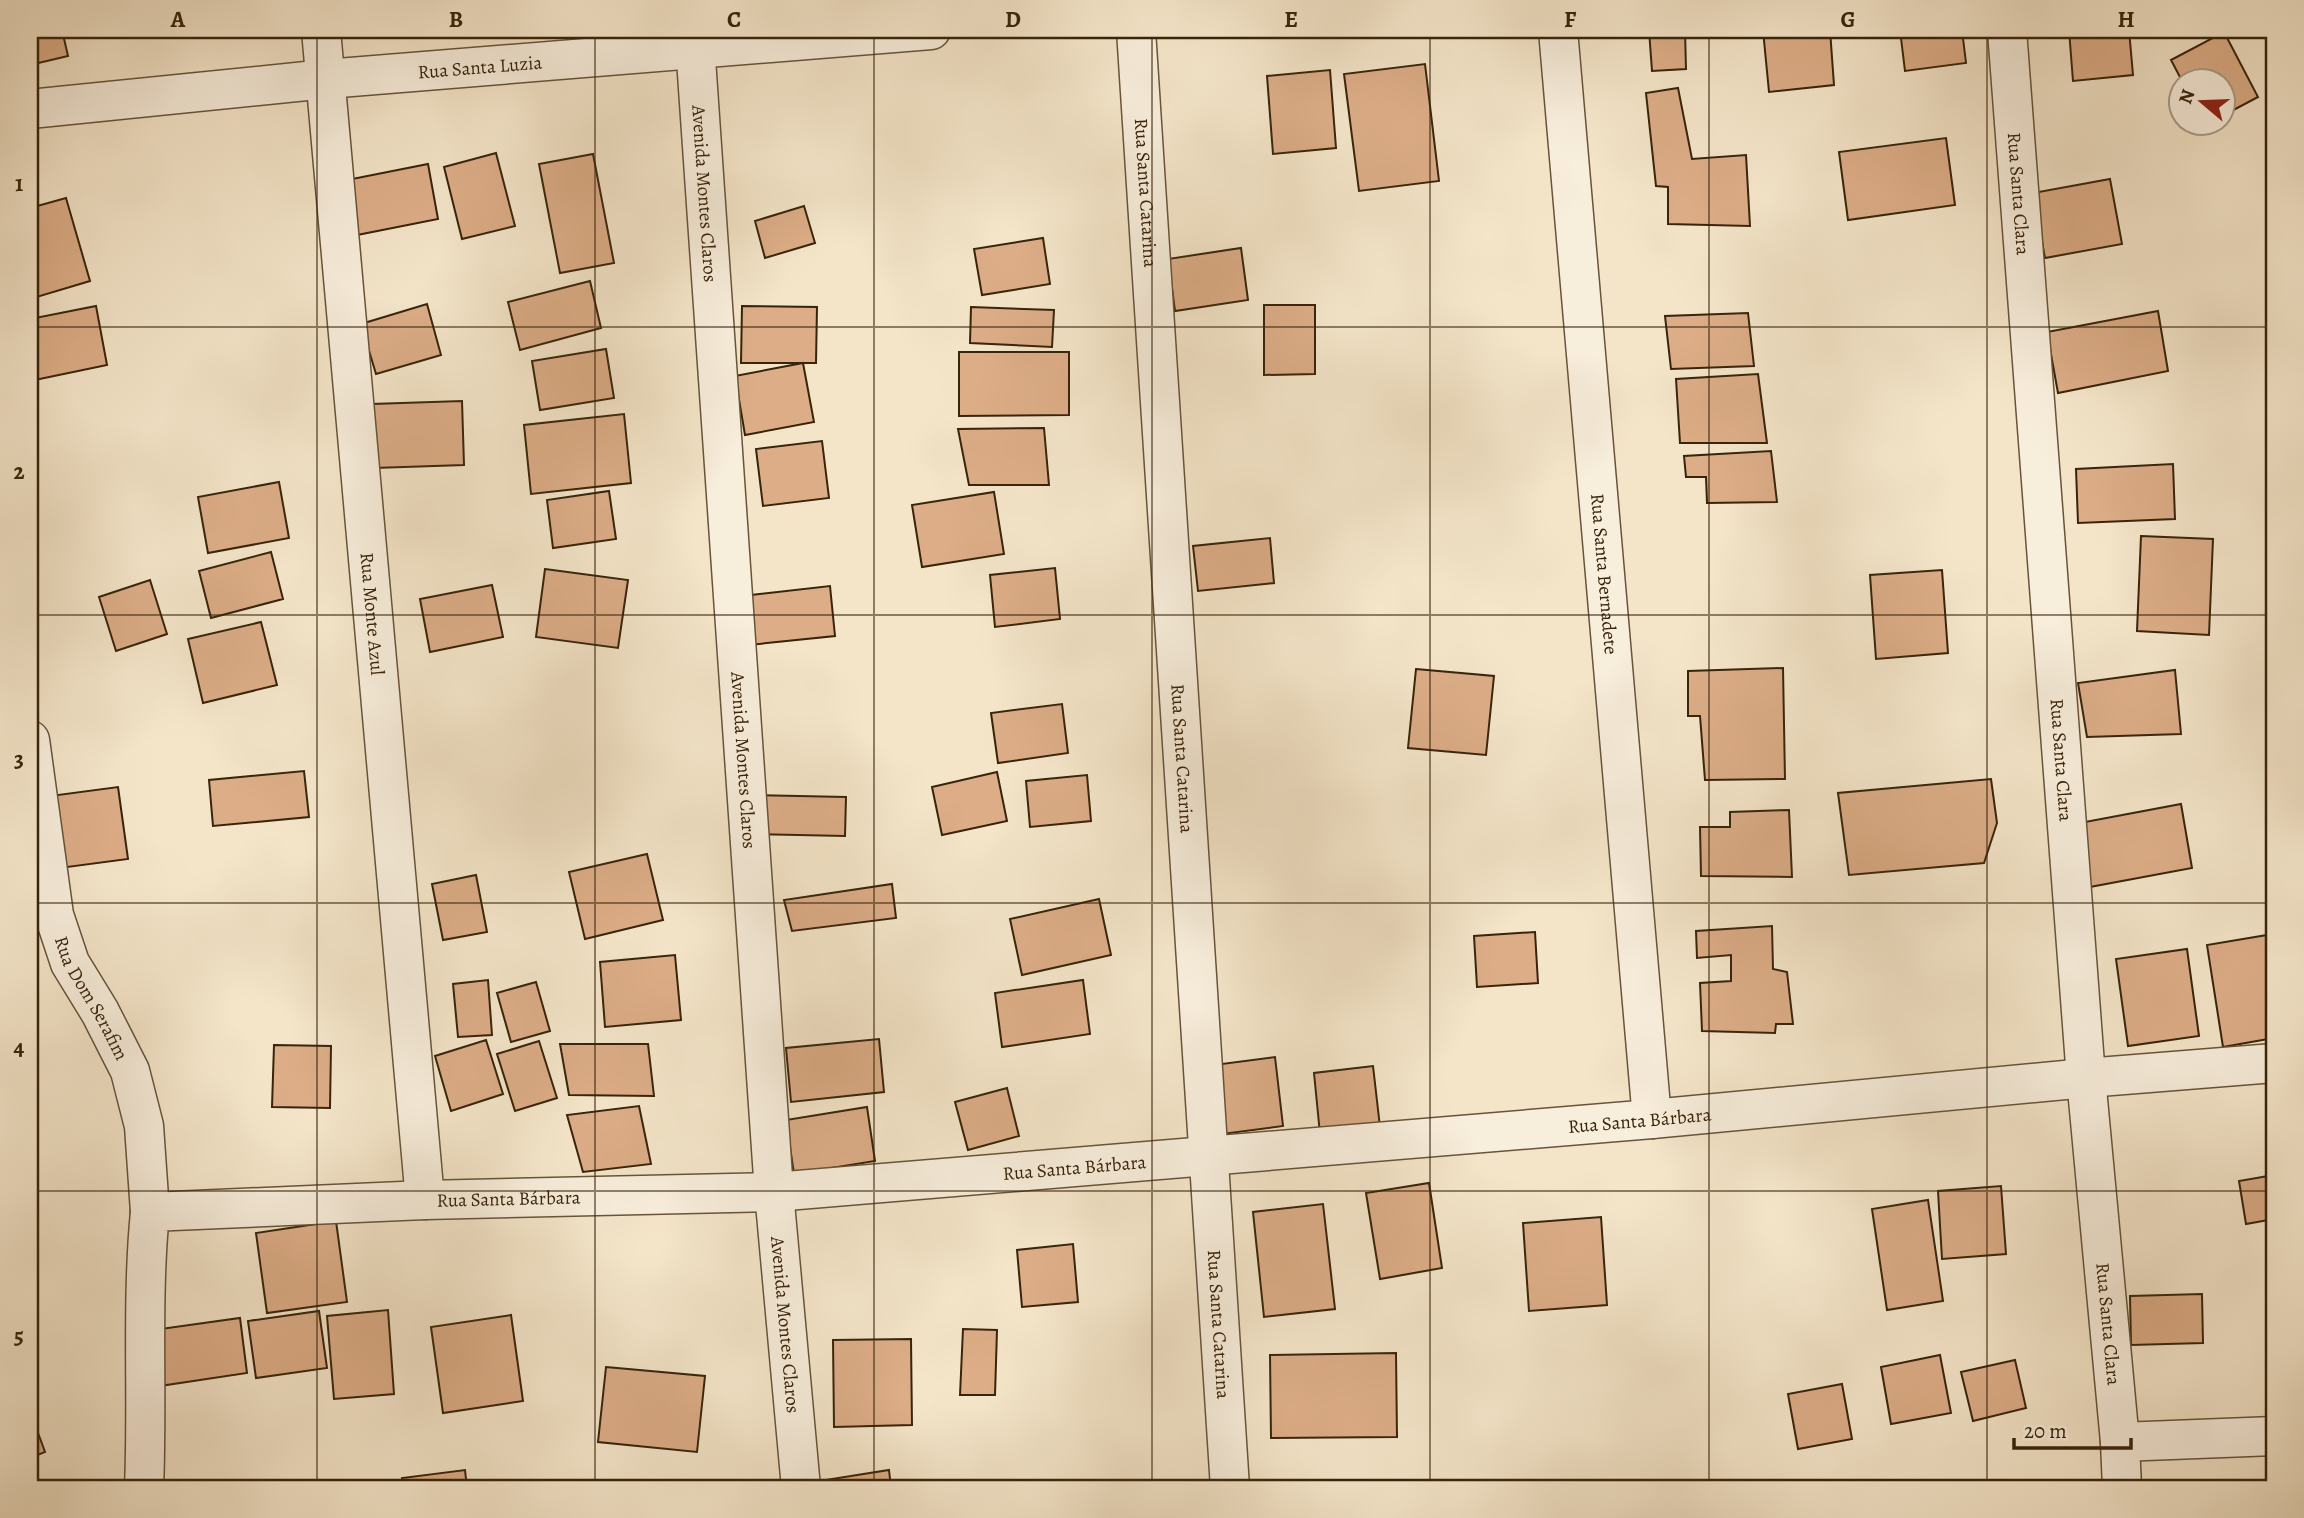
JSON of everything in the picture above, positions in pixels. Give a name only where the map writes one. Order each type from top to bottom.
[{"type":"street","name":"Rua Monte Azul","points":[[321,30],[425,1200]]},
{"type":"street","name":"Rua Santa Luzia","points":[[30,108],[695,39],[931,30]]},
{"type":"street","name":"Rua Santa Catarina","points":[[1136,30],[1230,1488]]},
{"type":"street","name":"Rua Santa Bernadete","points":[[1558,30],[1652,1119]]},
{"type":"street","name":"Rua Santa Clara","points":[[2007,30],[2086,1077],[2122,1488]]},
{"type":"street","name":"Avenida Montes Claros","points":[[695,39],[774,1192],[801,1488]]},
{"type":"street","name":"Rua Dom Serafim","points":[[30,740],[54,915],[70,962],[100,1012],[130,1071],[144,1126],[150,1212]]},
{"type":"street","name":"Rua Santa Bárbara","points":[[150,1212],[425,1200],[774,1192],[1652,1119],[2086,1077],[2274,1063]]},
{"type":"street","points":[[144,1488],[146,1254],[150,1212]]},
{"type":"street","points":[[2120,1442],[2274,1436]]},
{"type":"building","points":[[30,30],[62,30],[68,56],[30,65]]},
{"type":"building","points":[[1649,30],[1685,30],[1686,69],[1652,71]]},
{"type":"building","points":[[1763,30],[1830,30],[1834,85],[1769,92]]},
{"type":"building","points":[[1900,30],[1962,30],[1966,63],[1905,71]]},
{"type":"building","points":[[2069,30],[2129,30],[2133,75],[2073,81]]},
{"type":"building","points":[[2224,32],[2258,97],[2238,108],[2238,66],[2174,66],[2171,60]]},
{"type":"building","points":[[1425,64],[1439,181],[1359,191],[1344,74]]},
{"type":"building","points":[[1330,70],[1336,148],[1273,154],[1267,76]]},
{"type":"building","points":[[1678,88],[1692,159],[1746,155],[1750,226],[1668,224],[1668,187],[1656,186],[1646,93]]},
{"type":"building","points":[[1946,138],[1955,205],[1848,220],[1839,152]]},
{"type":"building","points":[[496,153],[515,226],[462,239],[444,167]]},
{"type":"building","points":[[593,154],[614,263],[560,273],[539,164]]},
{"type":"building","points":[[428,164],[438,219],[352,236],[342,181]]},
{"type":"building","points":[[2110,179],[2122,244],[2045,258],[2033,193]]},
{"type":"building","points":[[66,198],[90,281],[30,299],[30,208]]},
{"type":"building","points":[[804,206],[815,243],[765,258],[755,221]]},
{"type":"building","points":[[1043,238],[1050,284],[982,295],[974,249]]},
{"type":"building","points":[[1241,248],[1248,300],[1175,311],[1168,259]]},
{"type":"building","points":[[590,281],[601,328],[520,350],[508,302]]},
{"type":"building","points":[[427,304],[441,355],[376,374],[361,324]]},
{"type":"building","points":[[1264,305],[1315,305],[1315,374],[1264,375]]},
{"type":"building","points":[[96,306],[107,365],[30,381],[30,319]]},
{"type":"building","points":[[742,306],[817,307],[816,363],[741,363]]},
{"type":"building","points":[[971,307],[1054,310],[1052,347],[970,343]]},
{"type":"building","points":[[2158,311],[2168,371],[2058,393],[2047,332]]},
{"type":"building","points":[[1748,313],[1754,366],[1671,369],[1665,316]]},
{"type":"building","points":[[606,349],[614,398],[540,410],[532,361]]},
{"type":"building","points":[[959,352],[1069,352],[1069,415],[959,416]]},
{"type":"building","points":[[803,363],[814,422],[745,435],[735,376]]},
{"type":"building","points":[[1758,374],[1767,443],[1680,443],[1676,379]]},
{"type":"building","points":[[462,401],[464,465],[374,468],[372,404]]},
{"type":"building","points":[[624,414],[631,483],[531,494],[524,425]]},
{"type":"building","points":[[1044,428],[1049,485],[969,485],[958,429]]},
{"type":"building","points":[[822,441],[829,498],[763,506],[756,449]]},
{"type":"building","points":[[1771,451],[1777,502],[1707,503],[1706,477],[1686,477],[1684,456]]},
{"type":"building","points":[[2173,464],[2175,519],[2078,523],[2076,469]]},
{"type":"building","points":[[279,482],[289,538],[208,553],[198,497]]},
{"type":"building","points":[[609,491],[616,539],[553,548],[547,500]]},
{"type":"building","points":[[994,492],[1004,554],[922,567],[912,505]]},
{"type":"building","points":[[2141,536],[2213,539],[2209,635],[2137,631]]},
{"type":"building","points":[[1270,538],[1274,583],[1198,591],[1193,546]]},
{"type":"building","points":[[271,552],[283,599],[211,618],[199,571]]},
{"type":"building","points":[[1055,568],[1060,619],[995,627],[990,575]]},
{"type":"building","points":[[545,569],[628,580],[618,648],[536,637]]},
{"type":"building","points":[[1942,570],[1948,653],[1876,659],[1870,575]]},
{"type":"building","points":[[150,580],[167,634],[116,651],[99,597]]},
{"type":"building","points":[[492,585],[503,637],[430,652],[420,599]]},
{"type":"building","points":[[830,586],[835,636],[739,646],[734,597]]},
{"type":"building","points":[[261,622],[277,685],[203,703],[188,639]]},
{"type":"building","points":[[1783,668],[1785,779],[1705,780],[1700,716],[1688,716],[1688,671]]},
{"type":"building","points":[[1416,669],[1494,676],[1486,755],[1408,748]]},
{"type":"building","points":[[2175,670],[2181,734],[2087,737],[2078,683]]},
{"type":"building","points":[[1062,704],[1068,753],[998,763],[991,713]]},
{"type":"building","points":[[304,771],[309,817],[213,826],[209,780]]},
{"type":"building","points":[[997,772],[1007,821],[942,835],[932,787]]},
{"type":"building","points":[[1087,775],[1091,821],[1030,827],[1026,781]]},
{"type":"building","points":[[1991,779],[1997,823],[1984,863],[1849,875],[1838,793]]},
{"type":"building","points":[[118,787],[128,859],[60,868],[50,796]]},
{"type":"building","points":[[754,795],[846,797],[845,836],[753,834]]},
{"type":"building","points":[[2181,804],[2192,868],[2079,889],[2069,825]]},
{"type":"building","points":[[1789,810],[1792,877],[1701,876],[1700,827],[1730,827],[1730,812]]},
{"type":"building","points":[[647,854],[663,920],[585,939],[569,872]]},
{"type":"building","points":[[476,875],[487,932],[443,940],[432,884]]},
{"type":"building","points":[[892,884],[896,918],[792,931],[784,900]]},
{"type":"building","points":[[1099,899],[1111,955],[1022,975],[1010,919]]},
{"type":"building","points":[[1772,926],[1773,969],[1787,972],[1793,1024],[1776,1024],[1775,1033],[1702,1031],[1700,983],[1731,981],[1731,955],[1697,958],[1696,931]]},
{"type":"building","points":[[1535,932],[1538,983],[1477,987],[1474,936]]},
{"type":"building","points":[[2273,934],[2274,1038],[2223,1047],[2207,945]]},
{"type":"building","points":[[2187,949],[2199,1036],[2128,1046],[2116,959]]},
{"type":"building","points":[[675,955],[681,1020],[605,1027],[600,962]]},
{"type":"building","points":[[488,980],[492,1035],[458,1037],[453,984]]},
{"type":"building","points":[[1083,980],[1090,1034],[1002,1047],[995,993]]},
{"type":"building","points":[[536,982],[550,1031],[511,1042],[497,993]]},
{"type":"building","points":[[879,1039],[884,1092],[791,1102],[786,1048]]},
{"type":"building","points":[[486,1040],[503,1094],[451,1111],[435,1056]]},
{"type":"building","points":[[539,1041],[557,1098],[515,1111],[497,1054]]},
{"type":"building","points":[[560,1044],[648,1044],[654,1096],[569,1095]]},
{"type":"building","points":[[274,1045],[331,1046],[330,1108],[272,1107]]},
{"type":"building","points":[[1275,1057],[1283,1126],[1215,1135],[1206,1066]]},
{"type":"building","points":[[1373,1066],[1380,1127],[1320,1134],[1314,1073]]},
{"type":"building","points":[[1007,1088],[1019,1136],[968,1150],[955,1102]]},
{"type":"building","points":[[639,1106],[651,1164],[583,1172],[567,1115]]},
{"type":"building","points":[[867,1107],[875,1161],[794,1174],[786,1120]]},
{"type":"building","points":[[2274,1175],[2274,1219],[2246,1224],[2239,1181]]},
{"type":"building","points":[[1429,1183],[1442,1268],[1380,1279],[1366,1193]]},
{"type":"building","points":[[2001,1186],[2006,1254],[1942,1259],[1938,1191]]},
{"type":"building","points":[[1928,1200],[1943,1301],[1887,1310],[1872,1209]]},
{"type":"building","points":[[1323,1204],[1335,1309],[1264,1317],[1253,1212]]},
{"type":"building","points":[[1601,1217],[1607,1305],[1529,1311],[1523,1223]]},
{"type":"building","points":[[336,1221],[347,1302],[267,1313],[256,1233]]},
{"type":"building","points":[[1073,1244],[1078,1302],[1022,1307],[1017,1250]]},
{"type":"building","points":[[2202,1294],[2203,1343],[2131,1345],[2130,1296]]},
{"type":"building","points":[[388,1310],[394,1394],[334,1399],[327,1316]]},
{"type":"building","points":[[319,1311],[327,1368],[256,1378],[248,1321]]},
{"type":"building","points":[[511,1315],[523,1401],[443,1413],[431,1327]]},
{"type":"building","points":[[240,1318],[247,1373],[153,1387],[146,1331]]},
{"type":"building","points":[[963,1329],[997,1330],[995,1395],[960,1395]]},
{"type":"building","points":[[911,1339],[912,1425],[834,1427],[833,1340]]},
{"type":"building","points":[[1396,1353],[1397,1437],[1271,1438],[1270,1355]]},
{"type":"building","points":[[1940,1355],[1951,1413],[1891,1424],[1881,1367]]},
{"type":"building","points":[[2015,1360],[2026,1408],[1973,1421],[1961,1372]]},
{"type":"building","points":[[606,1367],[705,1376],[697,1452],[598,1442]]},
{"type":"building","points":[[1842,1384],[1852,1439],[1798,1449],[1788,1394]]},
{"type":"building","points":[[30,1411],[45,1452],[30,1458]]},
{"type":"building","points":[[465,1470],[467,1488],[403,1488],[402,1478]]},
{"type":"building","points":[[889,1470],[891,1488],[820,1488],[819,1481]]},
{"type":"building","points":[[1886,1481],[1886,1488],[1812,1488],[1812,1482]]}]
